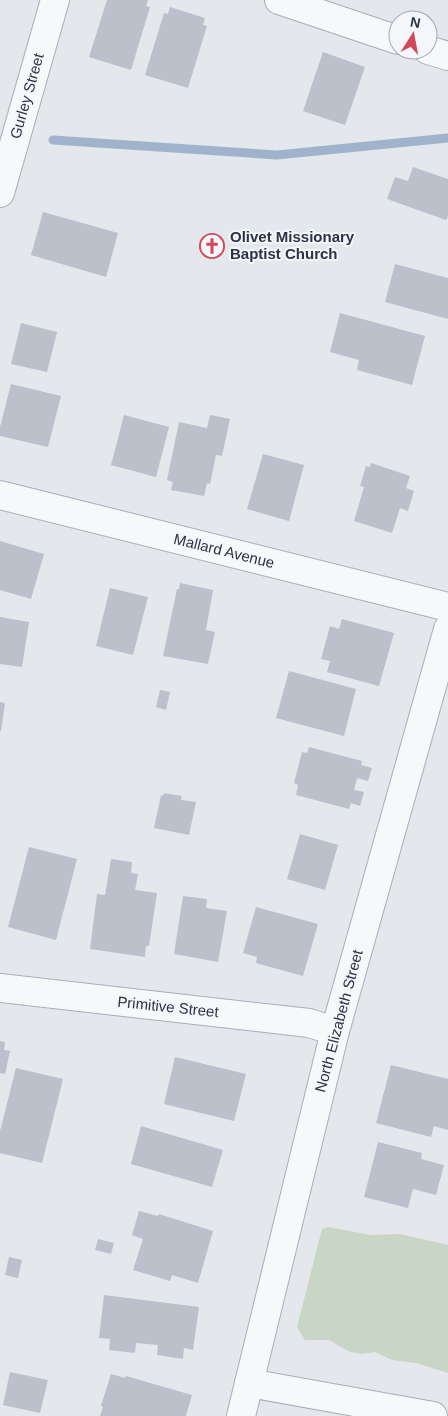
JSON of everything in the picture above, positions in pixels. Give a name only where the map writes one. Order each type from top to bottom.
[{"type":"street","name":"Gurley Street","points":[[0,193],[54,0]]},
{"type":"street","points":[[279,0],[388,37]]},
{"type":"street","name":"Mallard Avenue","points":[[0,495],[448,607]]},
{"type":"street","name":"North Elizabeth Street","points":[[240,1416],[336,1031],[448,629]]},
{"type":"street","name":"Primitive Street","points":[[0,988],[309,1023],[336,1031]]},
{"type":"street","points":[[249,1383],[433,1416]]},
{"type":"green space","points":[[328,1227],[371,1235],[400,1234],[448,1245],[448,1373],[416,1363],[392,1360],[375,1352],[362,1354],[350,1352],[329,1340],[305,1340],[297,1327],[322,1229]]},
{"type":"building","points":[[107,0],[148,0],[146,6],[150,7],[131,70],[89,57]]},
{"type":"building","points":[[170,7],[205,18],[203,25],[207,26],[188,88],[145,75],[164,13],[168,14]]},
{"type":"building","points":[[323,52],[365,67],[345,125],[303,111]]},
{"type":"building","points":[[413,167],[448,179],[448,216],[446,220],[387,199],[395,177],[408,181]]},
{"type":"building","points":[[43,212],[118,233],[106,277],[31,255]]},
{"type":"building","points":[[395,264],[448,278],[448,319],[385,302]]},
{"type":"building","points":[[340,313],[425,336],[412,385],[357,370],[359,360],[330,352]]},
{"type":"building","points":[[21,323],[57,332],[47,372],[11,364]]},
{"type":"building","points":[[11,384],[61,396],[48,447],[0,436],[0,427]]},
{"type":"building","points":[[124,415],[169,427],[156,477],[111,465]]},
{"type":"building","points":[[210,415],[230,419],[222,456],[216,455],[210,484],[207,483],[204,496],[171,490],[173,482],[167,480],[179,422],[207,428]]},
{"type":"building","points":[[263,454],[304,465],[289,521],[247,509]]},
{"type":"building","points":[[371,463],[410,476],[406,488],[414,491],[408,511],[400,508],[392,533],[354,521],[364,487],[360,486],[366,466],[370,467]]},
{"type":"building","points":[[0,541],[44,554],[31,599],[0,590]]},
{"type":"building","points":[[180,583],[213,590],[206,630],[215,632],[208,664],[163,656],[177,589],[179,589]]},
{"type":"building","points":[[110,588],[148,597],[133,655],[96,646]]},
{"type":"building","points":[[0,617],[29,622],[22,667],[0,664]]},
{"type":"building","points":[[342,619],[394,633],[379,686],[327,672],[330,661],[321,659],[330,626],[339,629]]},
{"type":"building","points":[[289,671],[356,689],[344,736],[276,718]]},
{"type":"building","points":[[160,690],[170,692],[166,710],[156,707]]},
{"type":"building","points":[[0,702],[5,703],[1,731],[0,731]]},
{"type":"building","points":[[309,747],[362,761],[361,765],[372,768],[368,781],[357,778],[354,790],[364,792],[360,806],[351,803],[349,809],[296,795],[298,785],[294,783],[302,752],[307,753]]},
{"type":"building","points":[[164,793],[182,796],[181,800],[196,802],[189,835],[154,828],[161,795],[163,796]]},
{"type":"building","points":[[300,834],[338,845],[325,890],[287,879]]},
{"type":"building","points":[[29,847],[77,859],[56,940],[8,927]]},
{"type":"building","points":[[111,859],[132,862],[131,873],[138,874],[135,890],[157,893],[149,946],[146,946],[145,957],[90,949],[97,894],[105,895]]},
{"type":"building","points":[[183,896],[207,899],[206,908],[227,911],[218,962],[174,954]]},
{"type":"building","points":[[256,907],[318,924],[303,976],[256,963],[257,957],[243,953]]},
{"type":"building","points":[[0,1041],[5,1042],[4,1050],[10,1051],[5,1074],[0,1073]]},
{"type":"building","points":[[175,1057],[246,1074],[234,1121],[164,1104]]},
{"type":"building","points":[[391,1065],[448,1079],[448,1130],[434,1126],[431,1137],[376,1123]]},
{"type":"building","points":[[16,1068],[63,1079],[42,1163],[0,1153],[0,1131]]},
{"type":"building","points":[[141,1126],[223,1150],[212,1187],[131,1164]]},
{"type":"building","points":[[378,1142],[422,1153],[421,1159],[444,1165],[436,1195],[413,1189],[408,1208],[364,1197]]},
{"type":"building","points":[[139,1211],[158,1216],[159,1214],[213,1231],[198,1283],[172,1275],[170,1281],[133,1270],[143,1239],[132,1235]]},
{"type":"building","points":[[98,1239],[114,1243],[111,1254],[95,1250]]},
{"type":"building","points":[[9,1257],[22,1260],[18,1278],[5,1275]]},
{"type":"building","points":[[104,1295],[199,1307],[193,1350],[184,1348],[183,1359],[157,1355],[158,1345],[136,1343],[135,1353],[109,1350],[110,1339],[99,1338]]},
{"type":"building","points":[[10,1372],[48,1380],[40,1413],[3,1405]]},
{"type":"building","points":[[111,1374],[125,1378],[126,1376],[192,1395],[186,1416],[100,1416],[103,1407],[101,1406]]},
{"type":"waterway","points":[[53,140],[277,155],[448,138]]},
{"type":"place","name":"Olivet Missionary Baptist Church","points":[[212,246]]}]
